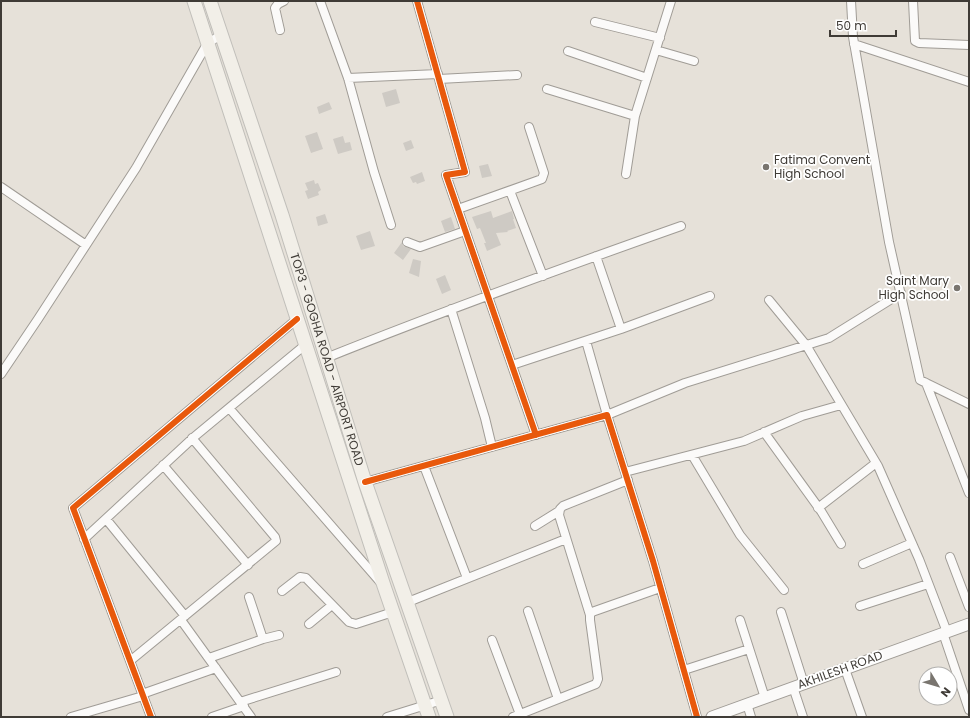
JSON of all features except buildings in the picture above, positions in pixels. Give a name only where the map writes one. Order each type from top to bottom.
[{"type":"main road","name":"TOP3 - GOGHA ROAD - AIRPORT ROAD","points":[[194,1],[384,586],[427,711]]},
{"type":"main road","name":"TOP3 - GOGHA ROAD - AIRPORT ROAD","points":[[210,1],[284,223],[365,482],[447,717]]},
{"type":"street","points":[[280,30],[275,8],[278,4],[284,1]]},
{"type":"street","points":[[320,1],[348,78],[374,172],[391,225]]},
{"type":"street","points":[[417,1],[466,172],[446,175],[536,434]]},
{"type":"street","points":[[626,174],[635,116],[660,38],[670,1]]},
{"type":"street","points":[[851,1],[854,44],[890,242],[920,380],[969,404]]},
{"type":"street","points":[[913,1],[915,41],[919,43],[969,45]]},
{"type":"street","points":[[595,22],[660,38]]},
{"type":"street","points":[[1,374],[136,168],[207,44],[222,34]]},
{"type":"street","points":[[854,44],[969,82]]},
{"type":"street","points":[[656,50],[694,61]]},
{"type":"street","points":[[568,51],[647,78]]},
{"type":"street","points":[[348,78],[517,75]]},
{"type":"street","points":[[547,89],[635,116]]},
{"type":"street","points":[[458,209],[540,181],[544,176],[529,127]]},
{"type":"street","points":[[1,187],[86,245]]},
{"type":"street","points":[[510,191],[544,276]]},
{"type":"street","points":[[326,358],[487,295],[681,226]]},
{"type":"street","points":[[407,242],[420,247],[465,231]]},
{"type":"street","points":[[596,256],[621,329]]},
{"type":"street","points":[[365,482],[607,415],[685,383],[829,338],[900,293]]},
{"type":"street","points":[[512,366],[621,329],[710,296]]},
{"type":"street","points":[[769,300],[806,345],[876,463],[912,543],[928,584],[945,632],[969,710]]},
{"type":"street","points":[[451,309],[485,418],[492,447]]},
{"type":"street","points":[[151,717],[73,508],[298,319]]},
{"type":"street","points":[[586,341],[697,717]]},
{"type":"street","points":[[84,539],[192,438],[305,345]]},
{"type":"street","points":[[926,383],[969,494]]},
{"type":"street","points":[[534,526],[559,511],[563,506],[626,476],[692,455],[744,442],[802,416],[841,404]]},
{"type":"street","points":[[229,408],[384,586]]},
{"type":"street","points":[[764,432],[818,508],[841,544]]},
{"type":"street","points":[[130,661],[275,544],[276,539],[192,438]]},
{"type":"street","points":[[692,455],[740,535],[784,590]]},
{"type":"street","points":[[818,508],[876,463]]},
{"type":"street","points":[[163,465],[248,565]]},
{"type":"street","points":[[424,466],[467,578]]},
{"type":"street","points":[[492,640],[518,716],[593,686],[598,682],[590,615],[558,515],[559,511]]},
{"type":"street","points":[[106,519],[183,618],[209,658],[251,717]]},
{"type":"street","points":[[408,602],[566,539]]},
{"type":"street","points":[[862,564],[912,543]]},
{"type":"street","points":[[950,557],[969,607]]},
{"type":"street","points":[[282,592],[300,577],[306,578],[348,622],[352,624],[393,612]]},
{"type":"street","points":[[860,606],[928,584]]},
{"type":"street","points":[[590,615],[595,610],[660,588]]},
{"type":"street","points":[[249,597],[263,639]]},
{"type":"street","points":[[309,624],[332,605]]},
{"type":"street","points":[[528,611],[558,699]]},
{"type":"street","points":[[781,612],[804,684]]},
{"type":"street","points":[[740,620],[765,698]]},
{"type":"street","name":"AKHILESH ROAD","points":[[712,717],[969,624]]},
{"type":"street","points":[[209,658],[279,635]]},
{"type":"street","points":[[684,670],[749,649]]},
{"type":"street","points":[[71,717],[143,695],[216,668]]},
{"type":"street","points":[[845,669],[862,717]]},
{"type":"street","points":[[212,717],[242,704],[336,672]]},
{"type":"street","points":[[793,687],[803,717]]},
{"type":"street","points":[[387,717],[427,711],[442,700]]},
{"type":"street","points":[[747,704],[752,717]]},
{"type":"cycle path","points":[[417,1],[465,172],[446,175],[536,435]]},
{"type":"cycle path","points":[[151,717],[73,508],[297,319]]},
{"type":"cycle path","points":[[365,482],[607,415],[653,561],[697,717]]},
{"type":"place","name":"Fatima Convent High School","points":[[766,167]]},
{"type":"place","name":"Saint Mary High School","points":[[957,288]]}]
